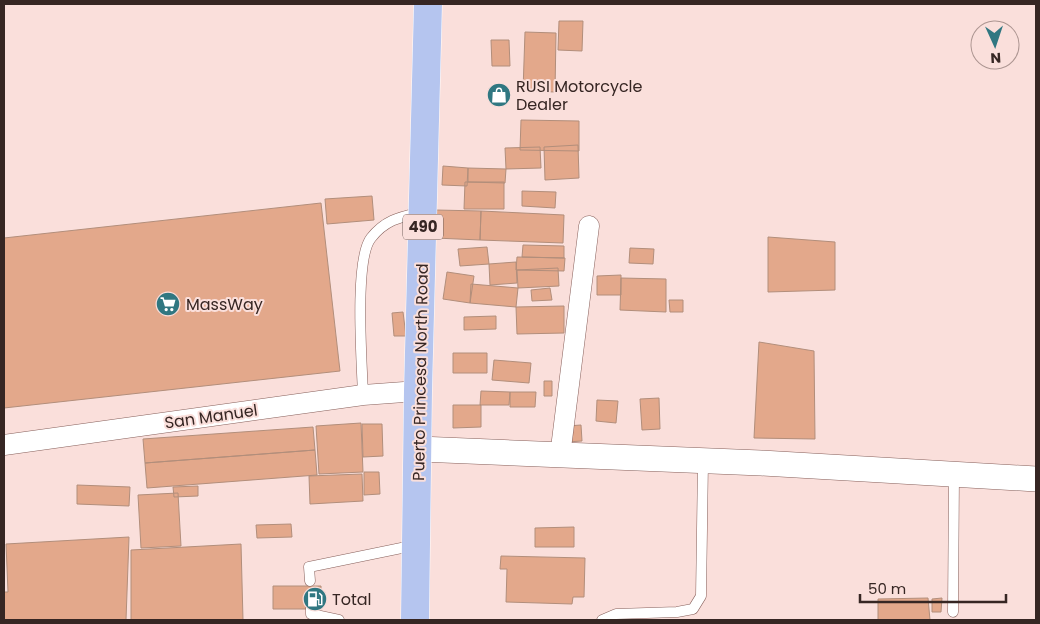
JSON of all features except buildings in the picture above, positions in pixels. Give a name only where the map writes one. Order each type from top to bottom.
[{"type":"main road","name":"Puerto Princesa North Road","points":[[415,620],[418,391],[428,4]]},
{"type":"street","points":[[560,456],[589,226]]},
{"type":"street","name":"San Manuel","points":[[4,444],[363,395],[418,391]]},
{"type":"street","points":[[418,449],[704,461],[1036,479]]},
{"type":"lane","points":[[363,395],[360,291],[362,264],[369,239],[392,219],[424,211]]},
{"type":"lane","points":[[602,620],[616,614],[676,612],[693,609],[701,596],[704,461]]},
{"type":"lane","points":[[954,475],[954,612]]},
{"type":"lane","points":[[310,581],[310,568],[416,544]]},
{"type":"lane","points":[[310,606],[311,614],[339,620]]},
{"type":"place","name":"RUSI Motorcycle Dealer","points":[[499,95]]},
{"type":"place","name":"MassWay","points":[[168,304]]},
{"type":"place","name":"Total","points":[[315,599]]}]
